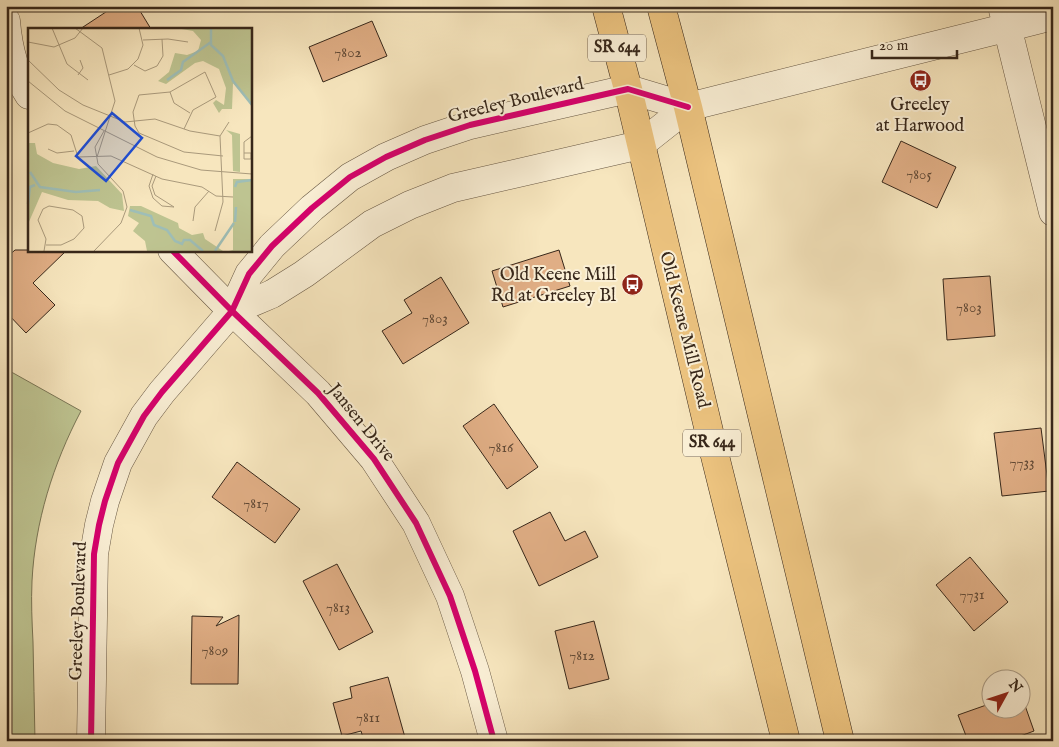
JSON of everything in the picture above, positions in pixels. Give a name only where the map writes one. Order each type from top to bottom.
[{"type":"main road","name":"Old Keene Mill Road","points":[[606,6],[628,89],[713,448],[786,741]]},
{"type":"main road","name":"SR 644","points":[[662,6],[840,741]]},
{"type":"street","name":"Greeley Boulevard","points":[[232,311],[272,294],[304,274],[372,224],[410,205],[453,188],[640,145],[688,107],[1005,17],[1053,16]]},
{"type":"street","points":[[1005,17],[1053,212]]},
{"type":"street","points":[[6,21],[8,42],[22,84],[28,93]]},
{"type":"street","name":"Greeley Boulevard","points":[[91,741],[94,554],[98,525],[118,464],[144,416],[162,392],[232,311],[249,274],[272,246],[312,208],[350,177],[386,157],[425,140],[461,128],[628,89],[688,107]]},
{"type":"street","name":"Jansen Drive","points":[[173,251],[232,311],[318,393],[374,459],[416,524],[450,596],[475,671],[494,741]]},
{"type":"green space","points":[[6,369],[81,411],[54,473],[41,515],[37,537],[32,581],[35,741],[6,741]]},
{"type":"building","points":[[115,6],[137,6],[150,28],[82,28]]},
{"type":"building","points":[[372,21],[387,56],[323,82],[309,47]]},
{"type":"building","points":[[901,141],[956,167],[937,208],[882,182]]},
{"type":"building","points":[[15,250],[66,251],[33,283],[55,305],[26,333],[6,312],[6,258]]},
{"type":"building","points":[[559,250],[570,286],[503,307],[492,271]]},
{"type":"building","points":[[990,276],[995,336],[947,340],[943,279]]},
{"type":"building","points":[[441,277],[469,323],[403,364],[382,331],[412,313],[404,300]]},
{"type":"building","points":[[494,404],[538,467],[507,489],[463,426]]},
{"type":"building","points":[[1041,428],[1049,491],[1002,496],[994,433]]},
{"type":"building","points":[[237,462],[300,509],[275,543],[212,497]]},
{"type":"building","points":[[550,512],[565,541],[585,531],[598,557],[539,586],[513,531]]},
{"type":"building","points":[[970,557],[1008,602],[974,631],[936,585]]},
{"type":"building","points":[[337,564],[373,632],[339,650],[303,581]]},
{"type":"building","points":[[239,615],[238,684],[191,684],[192,616],[223,617],[216,626]]},
{"type":"building","points":[[594,621],[609,679],[569,689],[555,631]]},
{"type":"building","points":[[388,677],[406,741],[364,741],[361,731],[342,736],[333,703],[352,698],[350,687]]},
{"type":"building","points":[[982,707],[982,720],[1030,720],[1034,731],[1007,741],[968,741],[958,715]]},
{"type":"cycle path","points":[[91,741],[94,554],[105,501],[118,463],[144,416],[162,392],[232,311],[249,274],[272,246],[312,208],[350,177],[386,157],[425,140],[470,125],[628,89],[688,107]]},
{"type":"cycle path","points":[[173,251],[232,311],[318,393],[374,459],[416,523],[450,596],[475,671],[494,741]]},
{"type":"place","name":"Greeley at Harwood","points":[[920,80]]},
{"type":"place","name":"Old Keene Mill Rd at Greeley Bl","points":[[632,285]]}]
